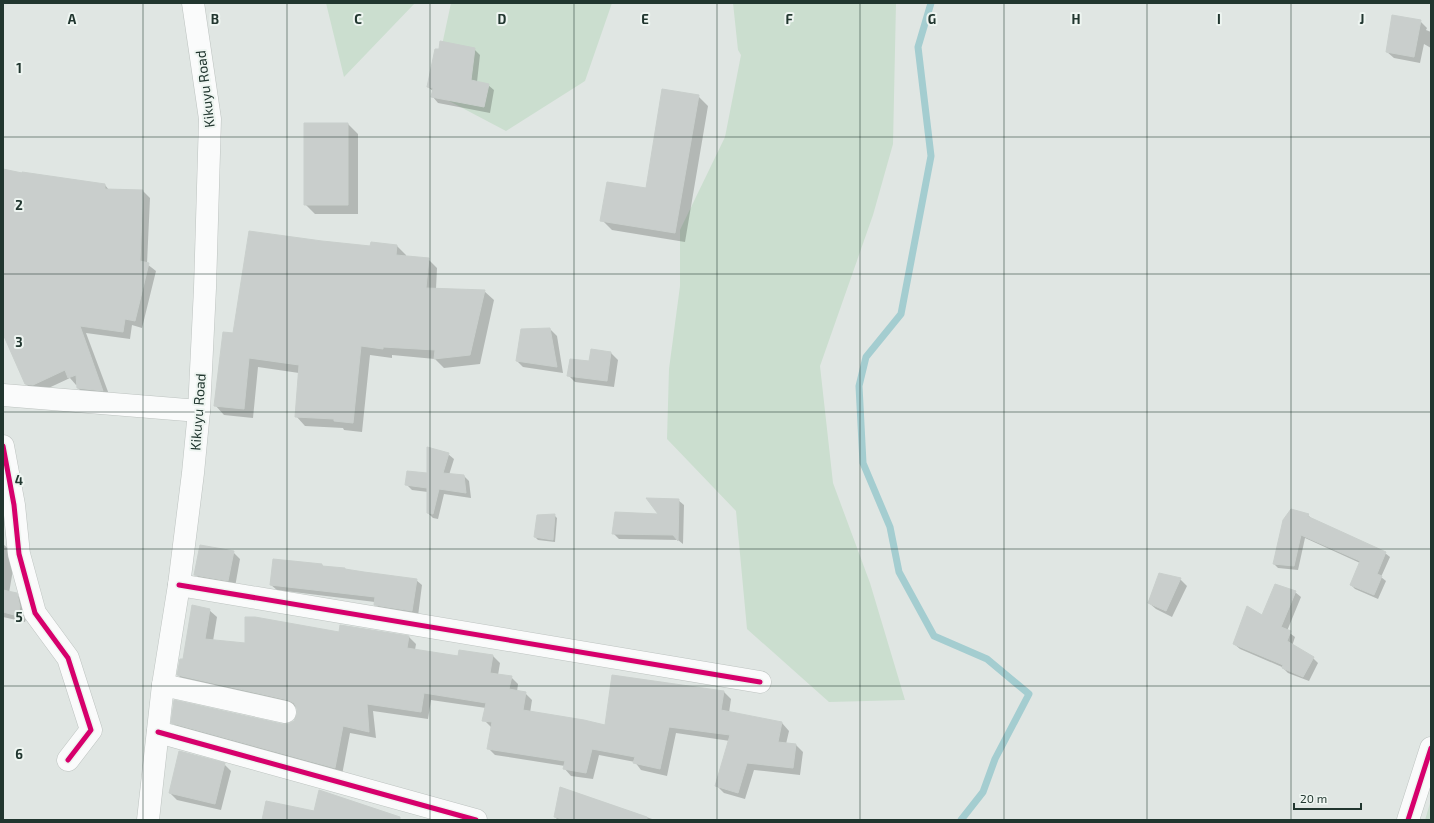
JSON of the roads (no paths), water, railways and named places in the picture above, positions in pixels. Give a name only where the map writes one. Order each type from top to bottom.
[{"type":"street","name":"Kikuyu Road","points":[[148,820],[163,685],[179,585],[199,411],[205,288],[210,120],[193,3]]},
{"type":"street","points":[[3,395],[199,411]]},
{"type":"street","points":[[3,446],[14,505],[19,554],[35,613],[68,658],[91,730],[68,760]]},
{"type":"street","points":[[179,585],[760,682]]},
{"type":"street","points":[[163,685],[285,712]]},
{"type":"street","points":[[158,732],[476,820]]},
{"type":"street","points":[[1412,819],[1431,748]]},
{"type":"waterway","points":[[931,3],[918,47],[931,156],[901,314],[866,357],[859,386],[863,463],[890,527],[899,572],[934,636],[987,659],[1029,694],[995,759],[983,792],[961,820]]}]
